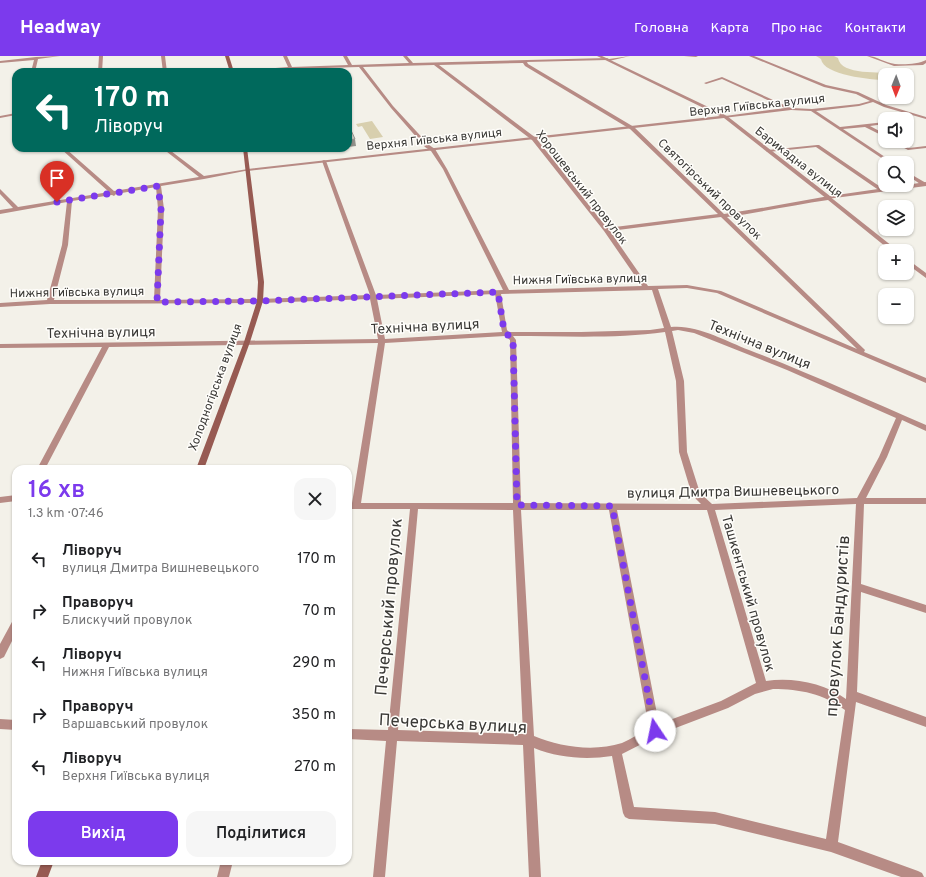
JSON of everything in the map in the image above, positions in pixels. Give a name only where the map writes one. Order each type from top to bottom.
[{"type":"main road","points":[[227,56],[230,68]]},
{"type":"main road","name":"Холодногірська вулиця","points":[[201,465],[247,342],[260,301],[261,282],[246,152]]},
{"type":"main road","points":[[42,877],[46,865]]},
{"type":"street","points":[[0,62],[58,56]]},
{"type":"street","points":[[100,68],[101,56]]},
{"type":"street","points":[[163,56],[164,68]]},
{"type":"street","points":[[285,56],[290,68],[412,65],[525,59],[531,61],[608,60],[628,56]]},
{"type":"street","points":[[345,56],[351,66]]},
{"type":"street","points":[[406,56],[412,65]]},
{"type":"street","name":"Барикадна вулиця","points":[[598,56],[725,117],[886,244]]},
{"type":"street","points":[[686,56],[696,56]]},
{"type":"street","points":[[751,56],[825,86],[867,97],[873,101],[926,118]]},
{"type":"street","points":[[869,56],[894,65],[925,64]]},
{"type":"street","points":[[34,68],[36,58]]},
{"type":"street","name":"Святогірський провулок","points":[[525,59],[526,65],[632,128],[865,354]]},
{"type":"street","name":"Хорошевський провулок","points":[[436,64],[534,138],[606,230],[646,288]]},
{"type":"street","points":[[360,66],[392,107],[427,146],[433,150],[445,169],[507,292]]},
{"type":"street","points":[[706,83],[722,78],[791,109]]},
{"type":"street","name":"Верхня Гиївська вулиця","points":[[0,212],[114,194],[248,170],[791,109],[812,110],[859,105],[873,101]]},
{"type":"street","points":[[812,110],[881,156]]},
{"type":"street","points":[[0,117],[12,115]]},
{"type":"street","points":[[914,117],[919,116]]},
{"type":"street","points":[[839,128],[878,124]]},
{"type":"street","points":[[866,125],[878,132]]},
{"type":"street","points":[[768,151],[817,146],[878,187]]},
{"type":"street","points":[[906,148],[926,147]]},
{"type":"street","points":[[67,152],[114,194]]},
{"type":"street","points":[[169,152],[204,178]]},
{"type":"street","points":[[324,161],[373,296],[382,341],[352,506]]},
{"type":"street","points":[[914,177],[925,184]]},
{"type":"street","points":[[914,186],[925,184]]},
{"type":"street","points":[[157,302],[161,209],[158,186]]},
{"type":"street","points":[[0,191],[17,209]]},
{"type":"street","points":[[606,230],[758,211],[772,207],[878,191]]},
{"type":"street","points":[[50,302],[64,245],[70,200]]},
{"type":"street","points":[[914,266],[926,276]]},
{"type":"street","name":"Нижня Гиївська вулиця","points":[[0,305],[50,302],[260,301],[696,286],[719,292],[926,381]]},
{"type":"street","points":[[654,288],[668,329],[680,381],[683,452],[696,495],[710,507]]},
{"type":"street","points":[[498,292],[504,331],[513,340],[517,505],[535,877]]},
{"type":"street","name":"Технічна вулиця","points":[[0,346],[382,341],[507,334],[650,332],[678,328],[696,331],[789,368],[926,428]]},
{"type":"street","points":[[43,465],[107,344]]},
{"type":"street","name":"провулок Бандуристів","points":[[831,846],[849,707],[852,695],[860,501],[883,457],[900,416]]},
{"type":"street","points":[[687,507],[696,495]]},
{"type":"street","points":[[0,500],[12,498]]},
{"type":"street","name":"вулиця Дмитра Вишневецького","points":[[352,506],[414,507],[517,505],[710,507],[860,501],[926,501]]},
{"type":"street","points":[[612,506],[655,731]]},
{"type":"street","name":"Печерський провулок","points":[[379,877],[414,507]]},
{"type":"street","name":"Ташкентський провулок","points":[[710,507],[762,686]]},
{"type":"street","points":[[857,588],[926,609]]},
{"type":"street","points":[[0,654],[12,631]]},
{"type":"street","name":"Печерська вулиця","points":[[352,734],[529,740],[544,747],[570,752],[595,753],[616,750],[655,731],[721,706],[762,686],[796,686],[817,690],[835,697],[849,707]]},
{"type":"street","points":[[852,695],[926,722]]},
{"type":"street","points":[[0,724],[12,725]]},
{"type":"street","points":[[616,750],[629,813],[714,818],[831,846],[918,877]]},
{"type":"street","points":[[223,877],[226,865]]},
{"type":"shaded area","points":[[816,56],[834,56],[838,58],[841,64],[846,68],[862,72],[878,73],[878,80],[849,76],[839,73],[830,69],[821,59]]},
{"type":"shaded area","points":[[372,121],[383,137],[370,139],[362,126],[358,127],[356,124]]},
{"type":"building","points":[[352,132],[355,139],[352,139]]},
{"type":"route","points":[[57,202],[158,186],[161,209],[157,302],[260,301],[498,292],[504,331],[513,340],[517,505],[612,506],[655,731]]}]
